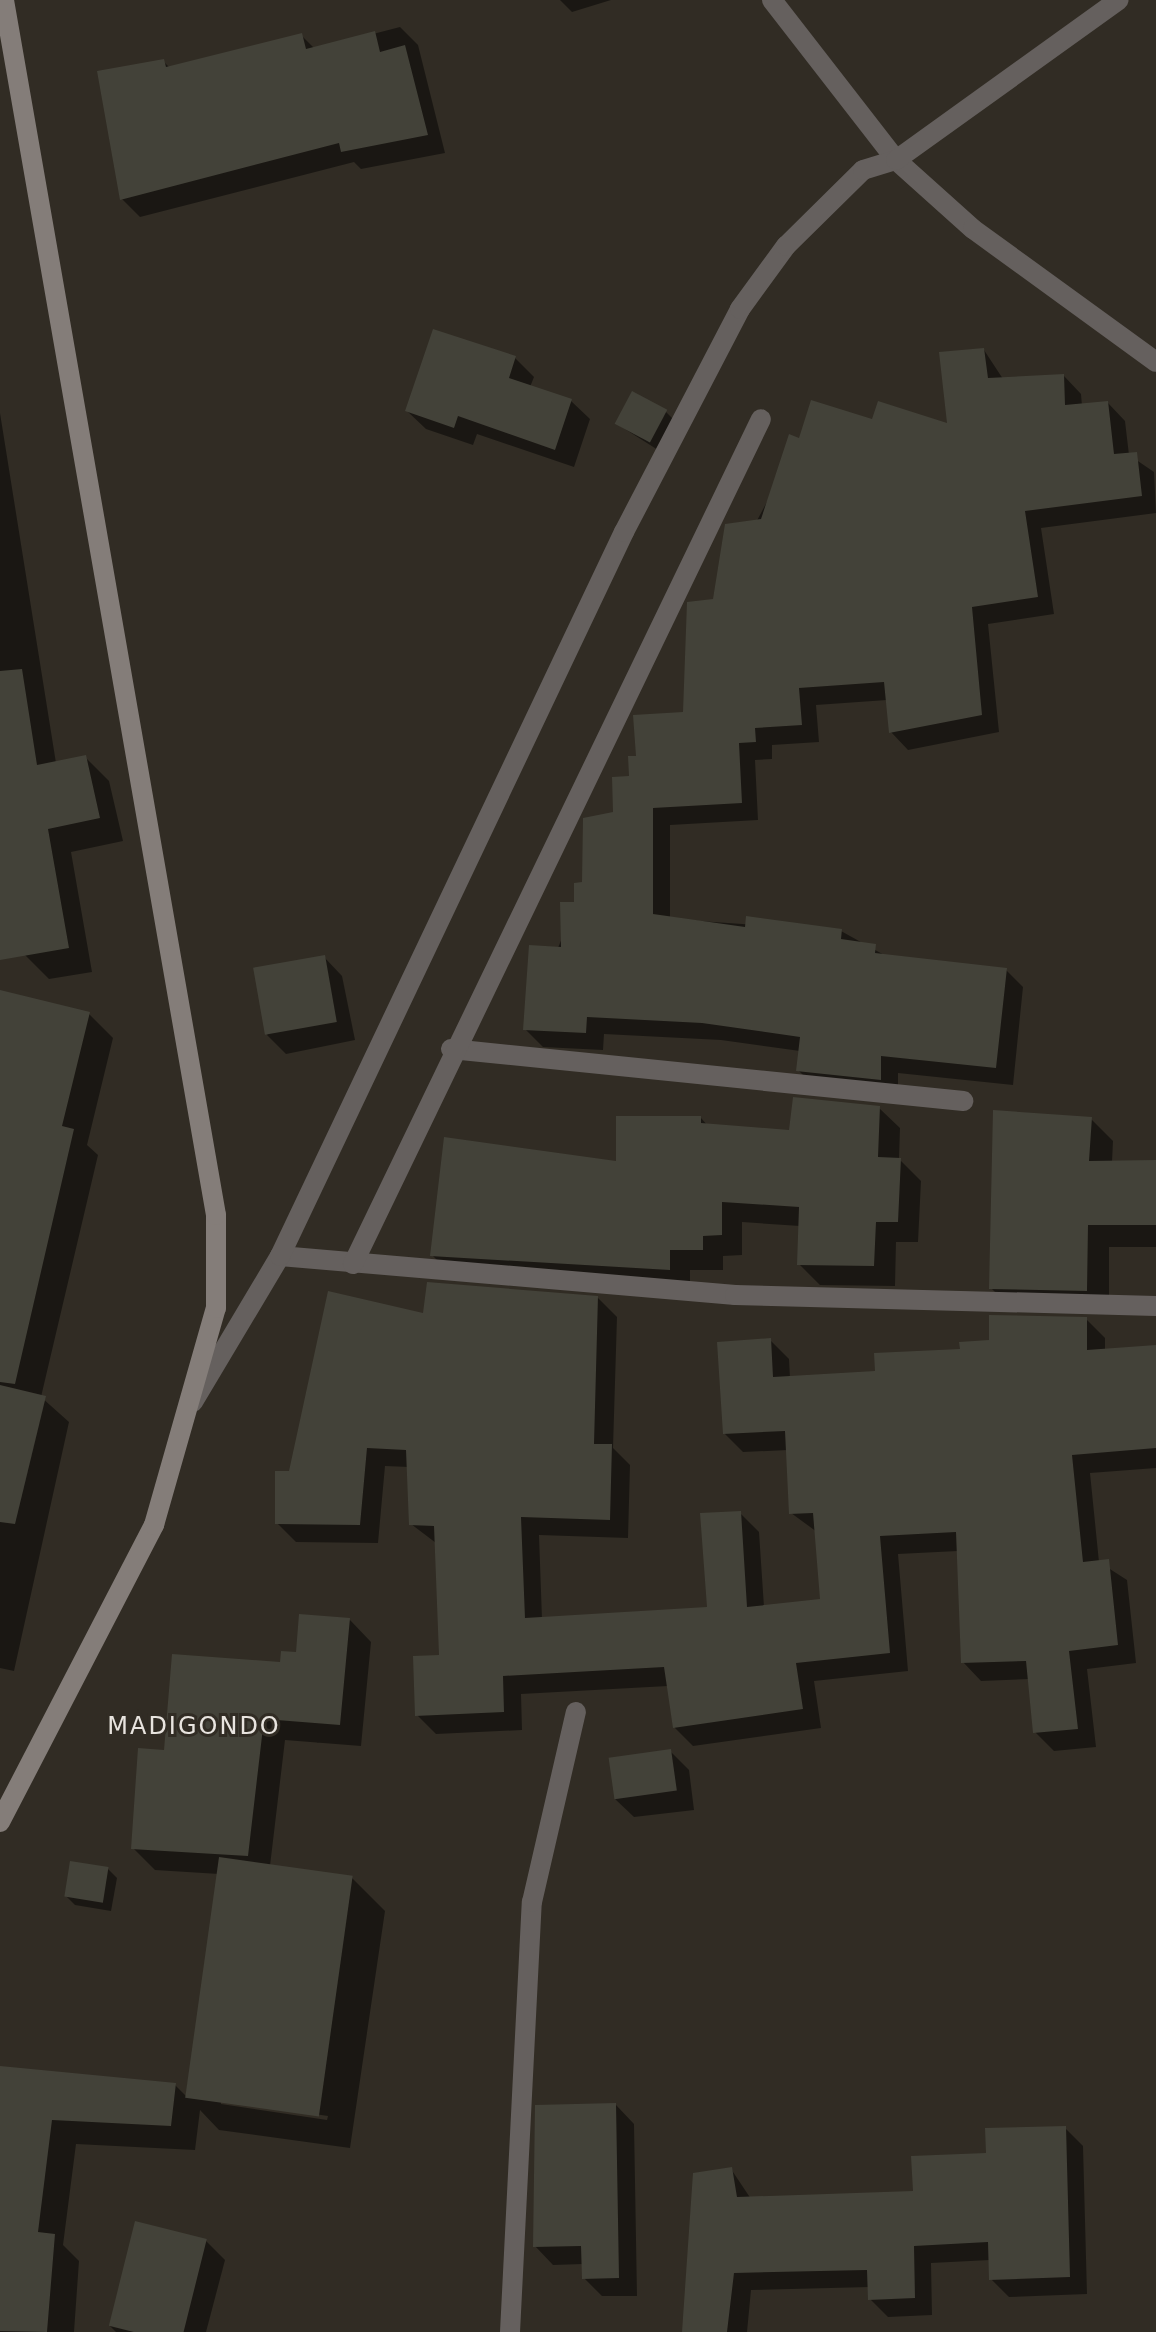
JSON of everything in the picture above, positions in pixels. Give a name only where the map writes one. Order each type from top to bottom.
[{"type":"main road","points":[[0,1822],[154,1525],[193,1402],[216,1308],[216,1215],[3,22],[4,0]]},
{"type":"street","points":[[772,0],[896,160],[973,229],[1156,362]]},
{"type":"street","points":[[193,1402],[280,1256],[624,532],[740,309],[830,198],[863,170],[896,160],[1119,0]]},
{"type":"street","points":[[353,1264],[451,1049],[761,419]]},
{"type":"street","points":[[451,1049],[963,1101]]},
{"type":"street","points":[[280,1256],[735,1295],[1156,1306]]},
{"type":"street","points":[[510,2332],[532,1902],[576,1712]]},
{"type":"building","points":[[375,31],[380,52],[405,45],[428,135],[341,152],[339,143],[120,200],[97,71],[164,59],[166,67],[302,33],[306,49]]},
{"type":"building","points":[[433,329],[516,356],[509,378],[572,399],[555,450],[458,416],[454,428],[405,411]]},
{"type":"building","points":[[984,348],[988,378],[1064,374],[1065,405],[1108,401],[1114,454],[1137,452],[1142,496],[1025,511],[1038,597],[972,607],[982,715],[889,733],[884,682],[799,688],[802,725],[755,728],[756,742],[739,743],[742,803],[653,808],[653,914],[745,927],[746,916],[842,929],[841,939],[876,944],[875,953],[1007,968],[996,1068],[881,1056],[881,1080],[796,1071],[800,1037],[702,1023],[587,1017],[586,1033],[523,1030],[529,945],[561,947],[560,902],[574,902],[574,883],[582,882],[583,818],[613,812],[612,777],[629,776],[628,756],[636,756],[633,715],[683,712],[687,602],[713,599],[725,524],[761,519],[789,434],[799,438],[811,400],[872,419],[878,401],[947,423],[939,352]]},
{"type":"building","points":[[632,391],[667,410],[650,442],[615,424]]},
{"type":"building","points":[[22,669],[37,765],[86,755],[100,818],[48,829],[69,948],[0,960],[0,671]]},
{"type":"building","points":[[325,955],[337,1022],[265,1035],[253,968]]},
{"type":"building","points":[[0,990],[90,1012],[62,1126],[74,1129],[15,1384],[0,1382]]},
{"type":"building","points":[[793,1097],[880,1106],[878,1157],[901,1158],[898,1222],[876,1222],[874,1266],[797,1265],[799,1207],[722,1202],[722,1235],[703,1236],[703,1250],[670,1250],[670,1270],[430,1256],[444,1137],[616,1161],[616,1116],[701,1116],[701,1123],[789,1130]]},
{"type":"building","points":[[993,1110],[1092,1117],[1089,1161],[1156,1160],[1156,1225],[1088,1225],[1087,1291],[989,1289]]},
{"type":"building","points":[[427,1282],[598,1296],[594,1444],[612,1444],[610,1520],[521,1517],[525,1618],[707,1607],[700,1513],[741,1511],[747,1607],[820,1599],[813,1513],[789,1514],[785,1431],[723,1434],[717,1342],[771,1338],[773,1377],[875,1371],[874,1353],[960,1349],[959,1342],[989,1340],[989,1315],[1087,1317],[1087,1350],[1156,1345],[1156,1448],[1072,1455],[1083,1562],[1109,1559],[1118,1645],[1069,1651],[1078,1729],[1033,1733],[1026,1661],[961,1663],[956,1532],[880,1536],[890,1653],[796,1663],[803,1709],[673,1728],[664,1667],[503,1676],[504,1712],[415,1716],[413,1656],[439,1655],[434,1526],[409,1525],[406,1450],[367,1448],[360,1525],[275,1524],[275,1471],[289,1471],[328,1291],[423,1313]]},
{"type":"building","points":[[0,1385],[46,1396],[15,1524],[0,1522]]},
{"type":"building","points":[[299,1614],[350,1618],[340,1725],[264,1719],[248,1856],[131,1849],[138,1748],[164,1750],[172,1654],[280,1662],[281,1651],[296,1652]]},
{"type":"building","points":[[671,1749],[677,1791],[614,1799],[609,1758]]},
{"type":"building","points":[[219,1857],[353,1876],[319,2116],[185,2098]]},
{"type":"building","points":[[70,1861],[109,1867],[103,1903],[64,1897]]},
{"type":"building","points":[[0,2066],[176,2083],[171,2126],[52,2120],[38,2232],[55,2234],[47,2332],[0,2331]]},
{"type":"building","points":[[616,2103],[619,2278],[582,2279],[581,2246],[533,2247],[535,2105]]},
{"type":"building","points":[[1066,2126],[1070,2277],[989,2280],[988,2242],[914,2246],[915,2298],[868,2300],[867,2270],[734,2273],[727,2332],[682,2332],[693,2173],[732,2167],[737,2197],[913,2191],[911,2156],[986,2153],[985,2128]]},
{"type":"building","points":[[135,2221],[207,2239],[184,2332],[134,2332],[109,2326]]},
{"type":"district","name":"MADIGONDO","points":[[194,1727]]}]
